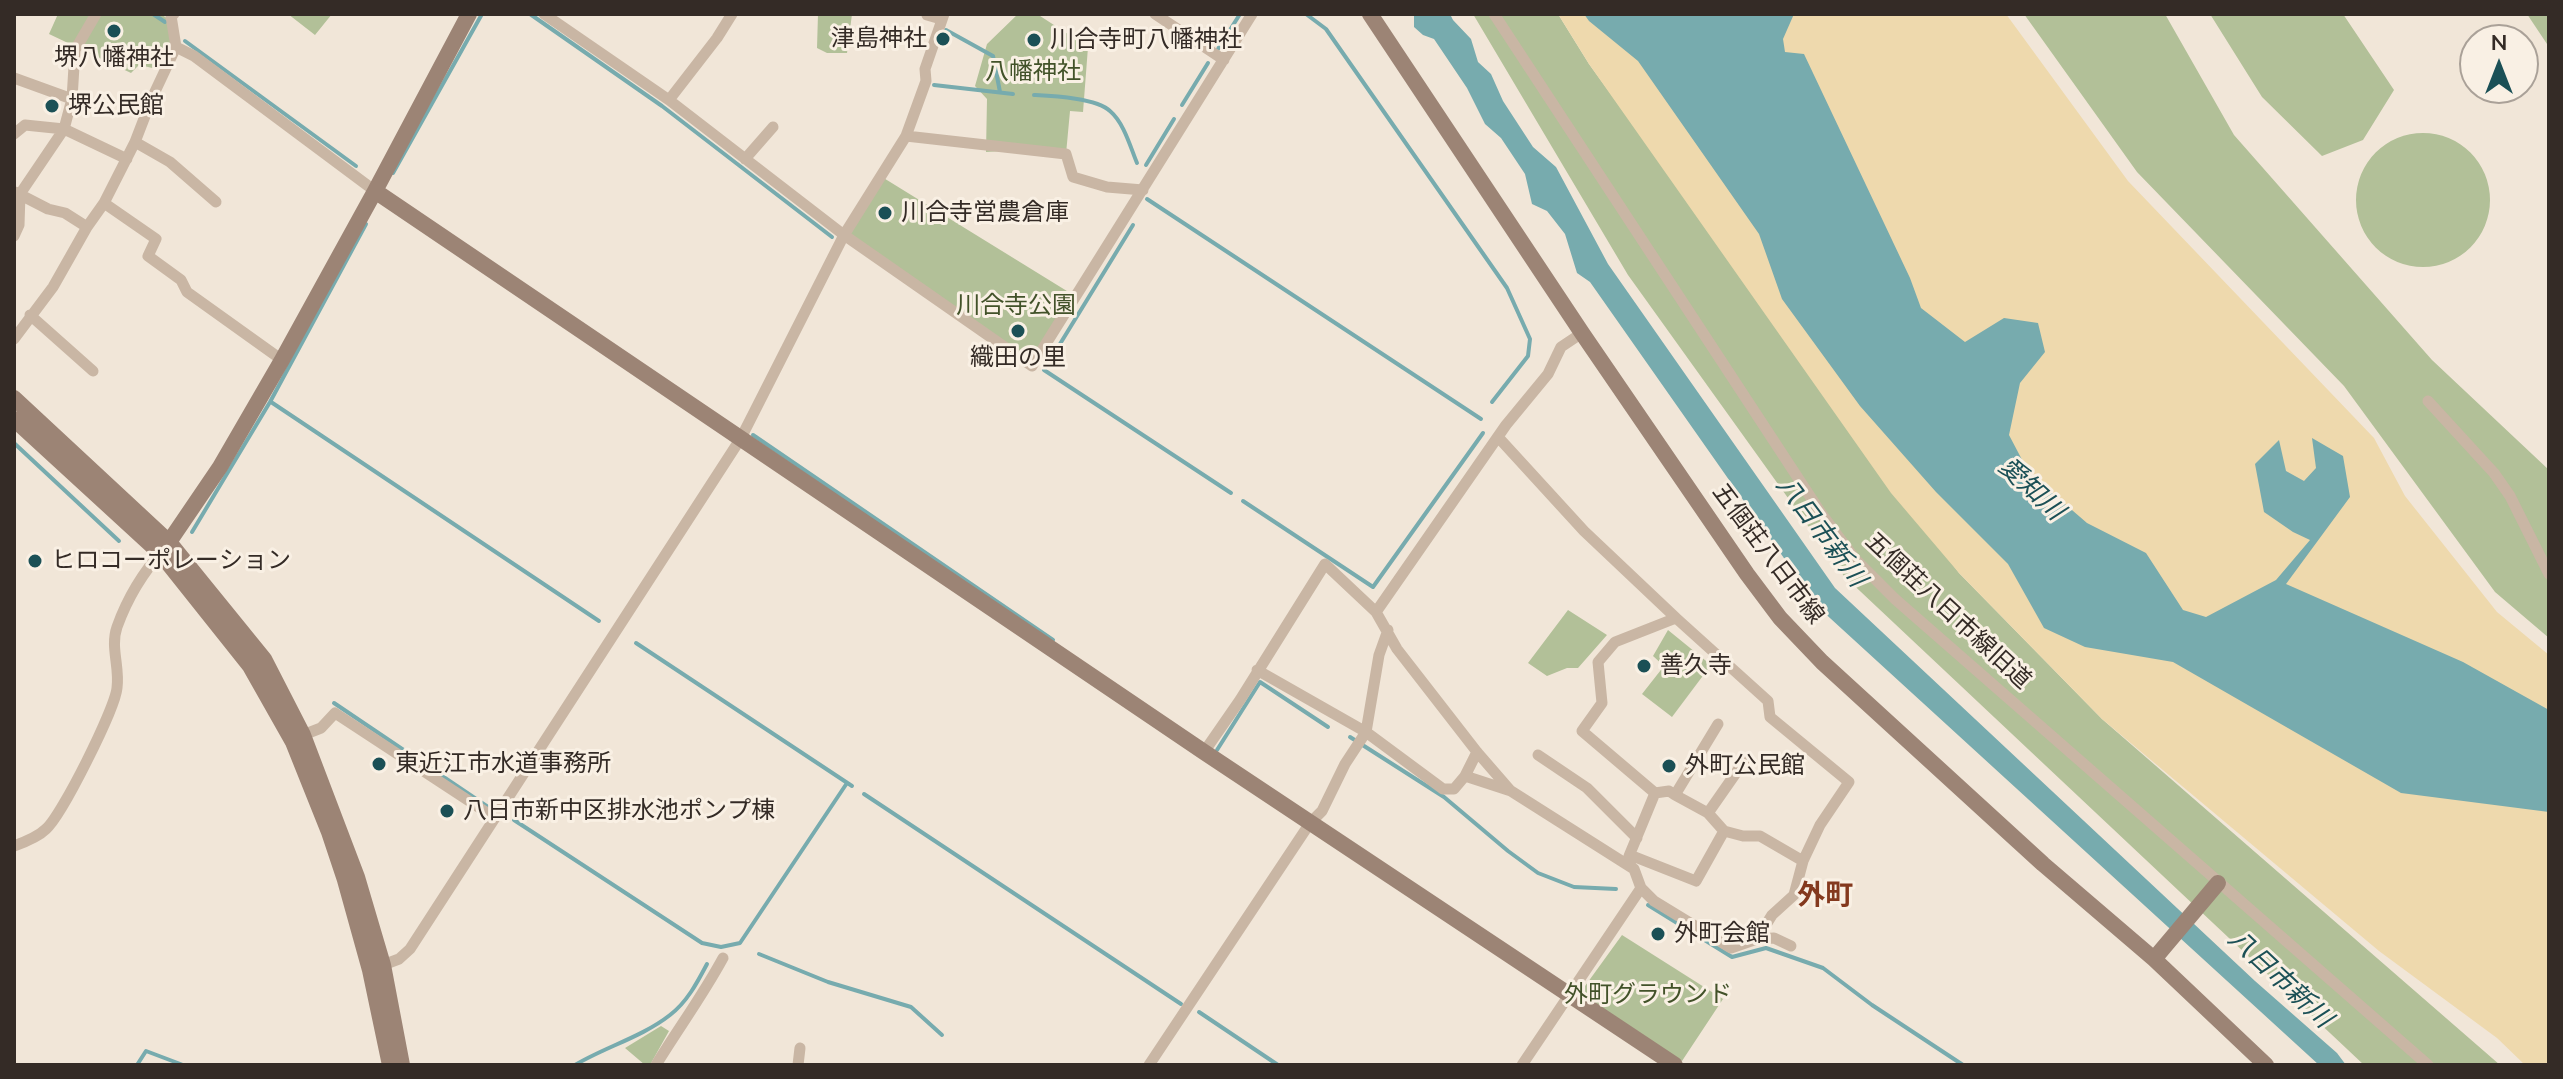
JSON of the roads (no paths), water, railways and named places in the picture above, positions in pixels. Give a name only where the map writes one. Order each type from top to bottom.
[{"type":"street","points":[[14,236],[19,225],[17,193],[64,129],[72,99],[75,50],[96,14]]},
{"type":"street","points":[[14,846],[45,832],[57,817],[118,689],[114,640],[149,565],[165,548],[220,467],[375,191],[469,14]]},
{"type":"street","points":[[544,14],[669,100],[844,235],[1032,366],[1252,14]]},
{"type":"street","points":[[669,100],[732,14]]},
{"type":"street","points":[[383,965],[399,959],[410,949],[741,438],[844,235],[906,136],[926,81],[925,69],[942,16],[926,14]]},
{"type":"street","points":[[1155,14],[1224,60]]},
{"type":"street","name":"五個荘八日市線","points":[[1370,14],[1582,333],[1780,618],[1822,662],[2031,853],[2158,954],[2266,1065]]},
{"type":"street","name":"五個荘八日市線旧道","points":[[1494,14],[1821,513],[1855,559],[2213,889],[2428,1065]]},
{"type":"street","points":[[14,339],[18,322],[30,315],[53,287],[127,159],[176,47],[171,15]]},
{"type":"street","points":[[176,47],[194,56],[375,191],[1204,752],[1675,1065]]},
{"type":"street","points":[[14,78],[72,99]]},
{"type":"street","points":[[14,134],[25,125],[64,129],[127,159]]},
{"type":"street","points":[[745,159],[773,127]]},
{"type":"street","points":[[906,136],[1066,154],[1073,177],[1107,187],[1143,190]]},
{"type":"street","points":[[135,142],[170,162],[216,202]]},
{"type":"street","points":[[17,193],[48,209],[65,213],[87,227]]},
{"type":"street","points":[[104,203],[156,239],[148,256],[181,280],[187,292],[282,360]]},
{"type":"street","points":[[30,315],[93,371]]},
{"type":"street","points":[[1376,612],[1498,437],[1548,374],[1561,347],[1582,333]]},
{"type":"street","points":[[14,398],[165,548],[264,659],[303,735],[353,865],[383,965],[402,1065]]},
{"type":"street","points":[[2428,401],[2502,484],[2549,574]]},
{"type":"street","points":[[14,419],[165,548],[250,666],[293,742],[345,880],[370,970],[390,1065]]},
{"type":"street","points":[[1498,437],[1584,531],[1768,701],[1770,717],[1849,782],[1820,825],[1803,861],[1794,895],[1772,915],[1757,939]]},
{"type":"street","points":[[1204,752],[1325,564],[1376,612],[1397,649],[1511,791]]},
{"type":"street","points":[[1676,618],[1615,642],[1598,662],[1602,703],[1582,731],[1655,793],[1669,791],[1708,813],[1724,831],[1760,836],[1803,861]]},
{"type":"street","points":[[1149,1065],[1310,823],[1322,811],[1345,764],[1366,732],[1379,655],[1388,630]]},
{"type":"street","points":[[1257,670],[1366,732],[1443,789],[1454,789],[1465,776],[1477,752]]},
{"type":"street","points":[[303,735],[321,728],[335,713],[495,818]]},
{"type":"street","points":[[1675,795],[1718,724]]},
{"type":"street","points":[[1538,755],[1587,788],[1637,838]]},
{"type":"street","points":[[1708,813],[1745,760]]},
{"type":"street","points":[[1465,776],[1511,791],[1634,869]]},
{"type":"street","points":[[1655,793],[1630,855],[1641,888],[1668,912],[1731,948],[1757,939],[1774,938],[1791,946]]},
{"type":"street","points":[[1630,855],[1696,881],[1724,831]]},
{"type":"street","points":[[1522,1065],[1641,888]]},
{"type":"street","points":[[2158,954],[2213,889]]},
{"type":"street","points":[[656,1065],[686,1014],[704,993],[723,958]]},
{"type":"street","points":[[798,1065],[800,1048]]},
{"type":"water","name":"八日市新川","points":[[1414,14],[1450,14],[1471,39],[1478,62],[1491,74],[1503,101],[1533,147],[1556,167],[1608,264],[1835,588],[2255,981],[2337,1053],[2346,1065],[2319,1065],[1819,608],[1590,282],[1577,273],[1565,234],[1547,211],[1532,204],[1525,174],[1501,138],[1485,124],[1467,88],[1434,39],[1414,27]]},
{"type":"water","name":"愛知川","points":[[1584,14],[1794,14],[1783,39],[1785,52],[1804,54],[1910,278],[1921,308],[1965,342],[2004,318],[2038,323],[2045,352],[2020,383],[2009,435],[2029,473],[2087,523],[2146,553],[2183,610],[2206,617],[2276,580],[2310,540],[2264,512],[2255,464],[2279,440],[2286,471],[2304,481],[2316,468],[2312,438],[2343,456],[2350,497],[2286,584],[2463,662],[2549,710],[2549,812],[2401,793],[2173,662],[2085,647],[2044,628],[2008,564],[1936,492],[1860,406],[1782,299],[1759,234],[1638,61]]},
{"type":"waterway","points":[[153,14],[165,22]]},
{"type":"waterway","points":[[393,173],[482,14]]},
{"type":"waterway","points":[[530,14],[662,106],[832,237]]},
{"type":"waterway","points":[[1218,49],[1240,14]]},
{"type":"waterway","points":[[1306,14],[1326,29],[1507,288],[1530,339],[1528,356],[1492,402]]},
{"type":"waterway","points":[[946,30],[993,56],[1000,92]]},
{"type":"waterway","points":[[185,41],[356,166]]},
{"type":"waterway","points":[[1182,105],[1208,63]]},
{"type":"waterway","points":[[934,85],[1013,94]]},
{"type":"waterway","points":[[1034,95],[1074,98],[1104,107],[1119,122],[1137,163]]},
{"type":"waterway","points":[[1146,165],[1174,119]]},
{"type":"waterway","points":[[1147,199],[1481,419]]},
{"type":"waterway","points":[[192,532],[270,402],[366,224]]},
{"type":"waterway","points":[[1133,225],[1044,370],[1231,493]]},
{"type":"waterway","points":[[271,402],[599,621]]},
{"type":"waterway","points":[[1243,501],[1373,587],[1483,433]]},
{"type":"waterway","points":[[753,435],[1053,640]]},
{"type":"waterway","points":[[14,443],[119,541]]},
{"type":"waterway","points":[[636,643],[852,786]]},
{"type":"waterway","points":[[1217,750],[1260,682],[1328,727]]},
{"type":"waterway","points":[[334,703],[488,807]]},
{"type":"waterway","points":[[1350,737],[1444,797],[1538,873],[1574,887],[1616,889]]},
{"type":"waterway","points":[[514,820],[702,943],[721,947],[740,943],[847,783]]},
{"type":"waterway","points":[[864,794],[1181,1004]]},
{"type":"waterway","points":[[1648,905],[1732,957],[1766,948],[1823,968],[1872,1005],[1963,1065]]},
{"type":"waterway","points":[[759,954],[828,982],[911,1007],[942,1035]]},
{"type":"waterway","points":[[575,1065],[648,1030],[670,1015],[687,998],[707,964]]},
{"type":"waterway","points":[[1199,1012],[1278,1065]]},
{"type":"waterway","points":[[137,1065],[146,1051],[183,1065]]},
{"type":"place","name":"堺八幡神社","points":[[114,31]]},
{"type":"place","name":"津島神社","points":[[943,39]]},
{"type":"place","name":"川合寺町八幡神社","points":[[1034,40]]},
{"type":"place","name":"堺公民館","points":[[52,106]]},
{"type":"place","name":"川合寺営農倉庫","points":[[885,213]]},
{"type":"place","name":"織田の里","points":[[1018,331]]},
{"type":"place","name":"ヒロコーポレーション","points":[[35,561]]},
{"type":"place","name":"善久寺","points":[[1644,666]]},
{"type":"place","name":"東近江市水道事務所","points":[[379,764]]},
{"type":"place","name":"外町公民館","points":[[1669,766]]},
{"type":"place","name":"八日市新中区排水池ポンプ棟","points":[[447,811]]},
{"type":"place","name":"外町会館","points":[[1658,934]]},
{"type":"district","name":"外町","points":[[1825,896]]},
{"type":"park label","name":"八幡神社","points":[[1033,72]]},
{"type":"park label","name":"川合寺公園","points":[[1016,306]]},
{"type":"park label","name":"外町グラウンド","points":[[1648,995]]}]
